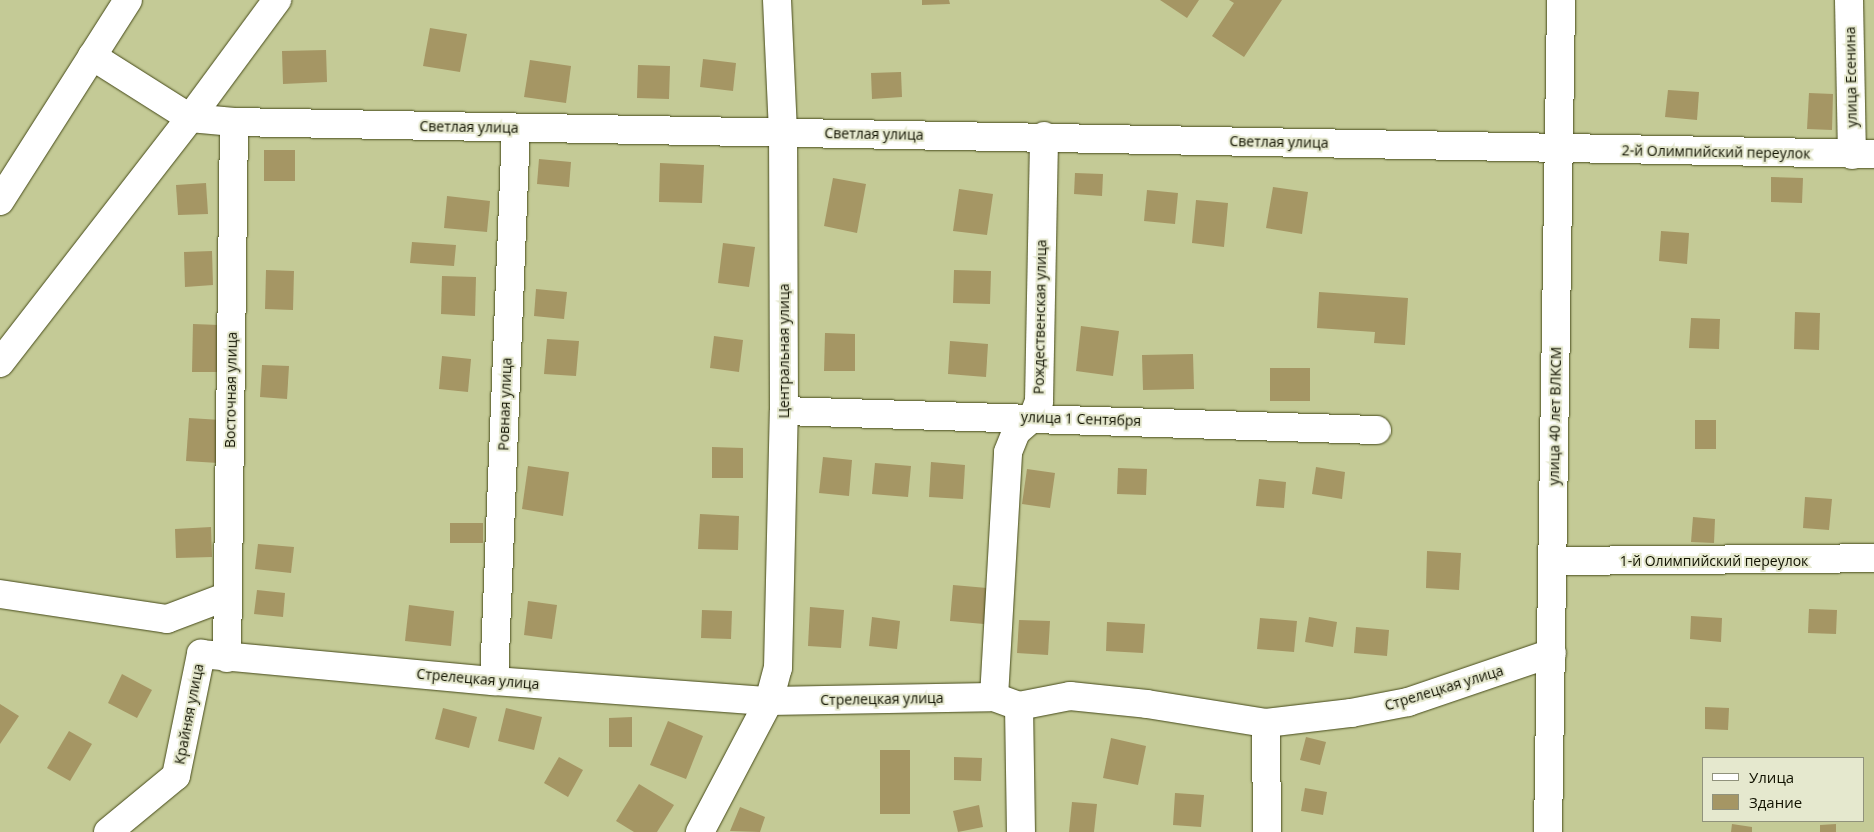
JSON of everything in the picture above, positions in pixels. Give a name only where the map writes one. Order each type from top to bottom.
[{"type":"street","points":[[0,201],[128,0]]},
{"type":"street","points":[[0,363],[190,118],[277,0]]},
{"type":"street","name":"Центральная улица","points":[[700,832],[769,702],[778,668],[784,411],[783,132],[777,0]]},
{"type":"street","name":"улица 40 лет ВЛКСМ","points":[[1548,832],[1554,562],[1561,0]]},
{"type":"street","name":"улица Есенина","points":[[1849,0],[1863,154]]},
{"type":"street","points":[[92,56],[190,118]]},
{"type":"street","name":"Светлая улица","points":[[190,118],[234,122],[1044,136],[1558,149]]},
{"type":"street","name":"Восточная улица","points":[[227,658],[234,122]]},
{"type":"street","name":"Ровная улица","points":[[494,681],[516,128]]},
{"type":"street","name":"Рождественская улица","points":[[1034,418],[1039,401],[1044,136]]},
{"type":"street","name":"2-й Олимпийский переулок","points":[[1558,149],[1863,154]]},
{"type":"street","name":"улица 1 Сентября","points":[[784,411],[1377,430]]},
{"type":"street","points":[[1021,832],[1007,702],[1008,452],[1016,432],[1034,418]]},
{"type":"street","name":"1-й Олимпийский переулок","points":[[1554,562],[1874,558]]},
{"type":"street","points":[[0,594],[167,619],[228,596]]},
{"type":"street","name":"Стрелецкая улица","points":[[200,654],[227,658],[494,681],[769,702],[1007,702],[1070,696],[1147,704],[1266,723],[1351,713],[1408,702],[1552,653]]},
{"type":"street","name":"Крайняя улица","points":[[108,832],[176,776],[200,654]]},
{"type":"street","points":[[1266,723],[1267,832]]},
{"type":"building","points":[[922,0],[949,0],[950,4],[922,5]]},
{"type":"building","points":[[1160,0],[1199,0],[1187,18]]},
{"type":"building","points":[[1229,0],[1282,0],[1244,57],[1212,36],[1234,3]]},
{"type":"building","points":[[430,28],[467,34],[460,72],[423,66]]},
{"type":"building","points":[[326,50],[327,82],[283,84],[282,51]]},
{"type":"building","points":[[703,59],[736,63],[733,91],[700,87]]},
{"type":"building","points":[[530,60],[571,66],[566,103],[524,97]]},
{"type":"building","points":[[638,65],[670,66],[669,99],[637,98]]},
{"type":"building","points":[[901,72],[902,97],[872,99],[871,73]]},
{"type":"building","points":[[1668,90],[1699,92],[1697,120],[1665,117]]},
{"type":"building","points":[[1809,93],[1833,94],[1832,130],[1807,129]]},
{"type":"building","points":[[264,150],[295,150],[295,181],[264,181]]},
{"type":"building","points":[[539,159],[571,162],[569,187],[537,184]]},
{"type":"building","points":[[660,163],[704,165],[702,203],[659,202]]},
{"type":"building","points":[[1075,173],[1103,174],[1102,196],[1074,194]]},
{"type":"building","points":[[1771,177],[1803,178],[1802,203],[1771,202]]},
{"type":"building","points":[[833,178],[866,184],[857,233],[824,226]]},
{"type":"building","points":[[206,183],[208,214],[178,215],[176,185]]},
{"type":"building","points":[[1273,187],[1308,192],[1302,234],[1266,228]]},
{"type":"building","points":[[959,189],[993,194],[987,235],[953,231]]},
{"type":"building","points":[[1147,190],[1178,193],[1175,224],[1144,221]]},
{"type":"building","points":[[447,196],[490,201],[487,232],[444,228]]},
{"type":"building","points":[[1196,200],[1228,203],[1224,247],[1192,243]]},
{"type":"building","points":[[1661,231],[1689,233],[1687,264],[1659,261]]},
{"type":"building","points":[[412,242],[456,245],[454,266],[410,263]]},
{"type":"building","points":[[723,243],[755,247],[749,287],[718,283]]},
{"type":"building","points":[[212,251],[213,285],[185,287],[184,252]]},
{"type":"building","points":[[266,270],[294,271],[293,310],[265,309]]},
{"type":"building","points":[[954,270],[991,271],[990,304],[953,303]]},
{"type":"building","points":[[442,276],[476,277],[475,316],[441,314]]},
{"type":"building","points":[[536,289],[567,292],[564,319],[534,316]]},
{"type":"building","points":[[1319,292],[1408,298],[1405,345],[1374,343],[1375,332],[1317,328]]},
{"type":"building","points":[[1795,312],[1820,313],[1819,350],[1794,349]]},
{"type":"building","points":[[1691,318],[1720,319],[1719,349],[1689,348]]},
{"type":"building","points":[[193,324],[219,325],[218,372],[192,372]]},
{"type":"building","points":[[1081,326],[1119,331],[1113,376],[1076,371]]},
{"type":"building","points":[[825,333],[855,334],[855,371],[824,371]]},
{"type":"building","points":[[714,336],[743,340],[739,372],[710,368]]},
{"type":"building","points":[[547,339],[579,341],[576,376],[544,374]]},
{"type":"building","points":[[950,341],[988,344],[986,377],[948,374]]},
{"type":"building","points":[[1193,354],[1194,389],[1143,390],[1142,355]]},
{"type":"building","points":[[442,356],[471,359],[468,392],[439,389]]},
{"type":"building","points":[[262,365],[289,366],[287,399],[260,397]]},
{"type":"building","points":[[1270,368],[1310,368],[1310,401],[1270,401]]},
{"type":"building","points":[[189,418],[221,420],[218,463],[186,461]]},
{"type":"building","points":[[1695,420],[1716,420],[1716,449],[1695,449]]},
{"type":"building","points":[[712,447],[743,448],[743,478],[712,478]]},
{"type":"building","points":[[823,457],[852,460],[849,496],[819,493]]},
{"type":"building","points":[[931,462],[965,465],[963,499],[929,497]]},
{"type":"building","points":[[875,463],[911,466],[908,497],[872,494]]},
{"type":"building","points":[[528,466],[569,472],[563,516],[522,509]]},
{"type":"building","points":[[1316,467],[1345,472],[1342,499],[1312,494]]},
{"type":"building","points":[[1118,468],[1147,469],[1146,495],[1117,494]]},
{"type":"building","points":[[1027,469],[1055,473],[1050,508],[1022,504]]},
{"type":"building","points":[[1259,479],[1286,482],[1284,508],[1256,506]]},
{"type":"building","points":[[1805,497],[1832,499],[1829,530],[1803,528]]},
{"type":"building","points":[[700,514],[739,516],[738,550],[698,549]]},
{"type":"building","points":[[1693,517],[1715,519],[1714,543],[1691,542]]},
{"type":"building","points":[[450,523],[483,523],[483,543],[450,543]]},
{"type":"building","points":[[211,527],[212,557],[176,558],[175,529]]},
{"type":"building","points":[[258,544],[294,547],[291,573],[255,569]]},
{"type":"building","points":[[1427,551],[1461,553],[1459,590],[1426,588]]},
{"type":"building","points":[[953,585],[987,588],[984,624],[950,621]]},
{"type":"building","points":[[257,590],[285,593],[283,617],[254,614]]},
{"type":"building","points":[[528,601],[557,605],[552,639],[524,635]]},
{"type":"building","points":[[409,605],[454,611],[451,646],[405,641]]},
{"type":"building","points":[[810,607],[844,610],[841,648],[808,646]]},
{"type":"building","points":[[1809,609],[1837,610],[1836,634],[1808,633]]},
{"type":"building","points":[[702,610],[732,611],[731,639],[701,638]]},
{"type":"building","points":[[1691,616],[1722,618],[1721,642],[1690,639]]},
{"type":"building","points":[[872,617],[900,621],[897,649],[869,646]]},
{"type":"building","points":[[1309,617],[1337,622],[1333,647],[1305,642]]},
{"type":"building","points":[[1260,618],[1297,621],[1294,652],[1257,649]]},
{"type":"building","points":[[1019,620],[1050,621],[1048,655],[1017,653]]},
{"type":"building","points":[[1107,622],[1145,624],[1143,653],[1106,651]]},
{"type":"building","points":[[1356,627],[1389,630],[1387,656],[1354,653]]},
{"type":"building","points":[[122,674],[152,690],[137,718],[108,703]]},
{"type":"building","points":[[0,704],[19,716],[0,744]]},
{"type":"building","points":[[1705,707],[1729,708],[1728,730],[1705,729]]},
{"type":"building","points":[[443,708],[477,717],[469,748],[435,739]]},
{"type":"building","points":[[506,708],[542,717],[534,750],[498,741]]},
{"type":"building","points":[[632,717],[632,747],[609,747],[609,718]]},
{"type":"building","points":[[668,721],[703,736],[686,779],[650,765]]},
{"type":"building","points":[[69,731],[92,744],[70,781],[47,768]]},
{"type":"building","points":[[1306,737],[1326,742],[1320,765],[1300,760]]},
{"type":"building","points":[[1111,738],[1146,746],[1138,785],[1103,778]]},
{"type":"building","points":[[880,750],[910,750],[910,814],[880,814]]},
{"type":"building","points":[[559,757],[583,770],[568,797],[544,783]]},
{"type":"building","points":[[954,757],[982,758],[981,781],[954,780]]},
{"type":"building","points":[[639,784],[674,805],[657,832],[634,832],[616,821]]},
{"type":"building","points":[[1305,788],[1327,792],[1323,815],[1301,811]]},
{"type":"building","points":[[1175,793],[1204,795],[1201,827],[1173,825]]},
{"type":"building","points":[[1072,802],[1097,804],[1094,832],[1069,832]]},
{"type":"building","points":[[979,805],[983,827],[958,832],[953,811]]},
{"type":"building","points":[[740,807],[765,817],[760,832],[730,831]]},
{"type":"building","points":[[1732,824],[1752,827],[1752,832],[1731,832]]},
{"type":"building","points":[[1836,824],[1836,832],[1820,832],[1820,825]]}]
